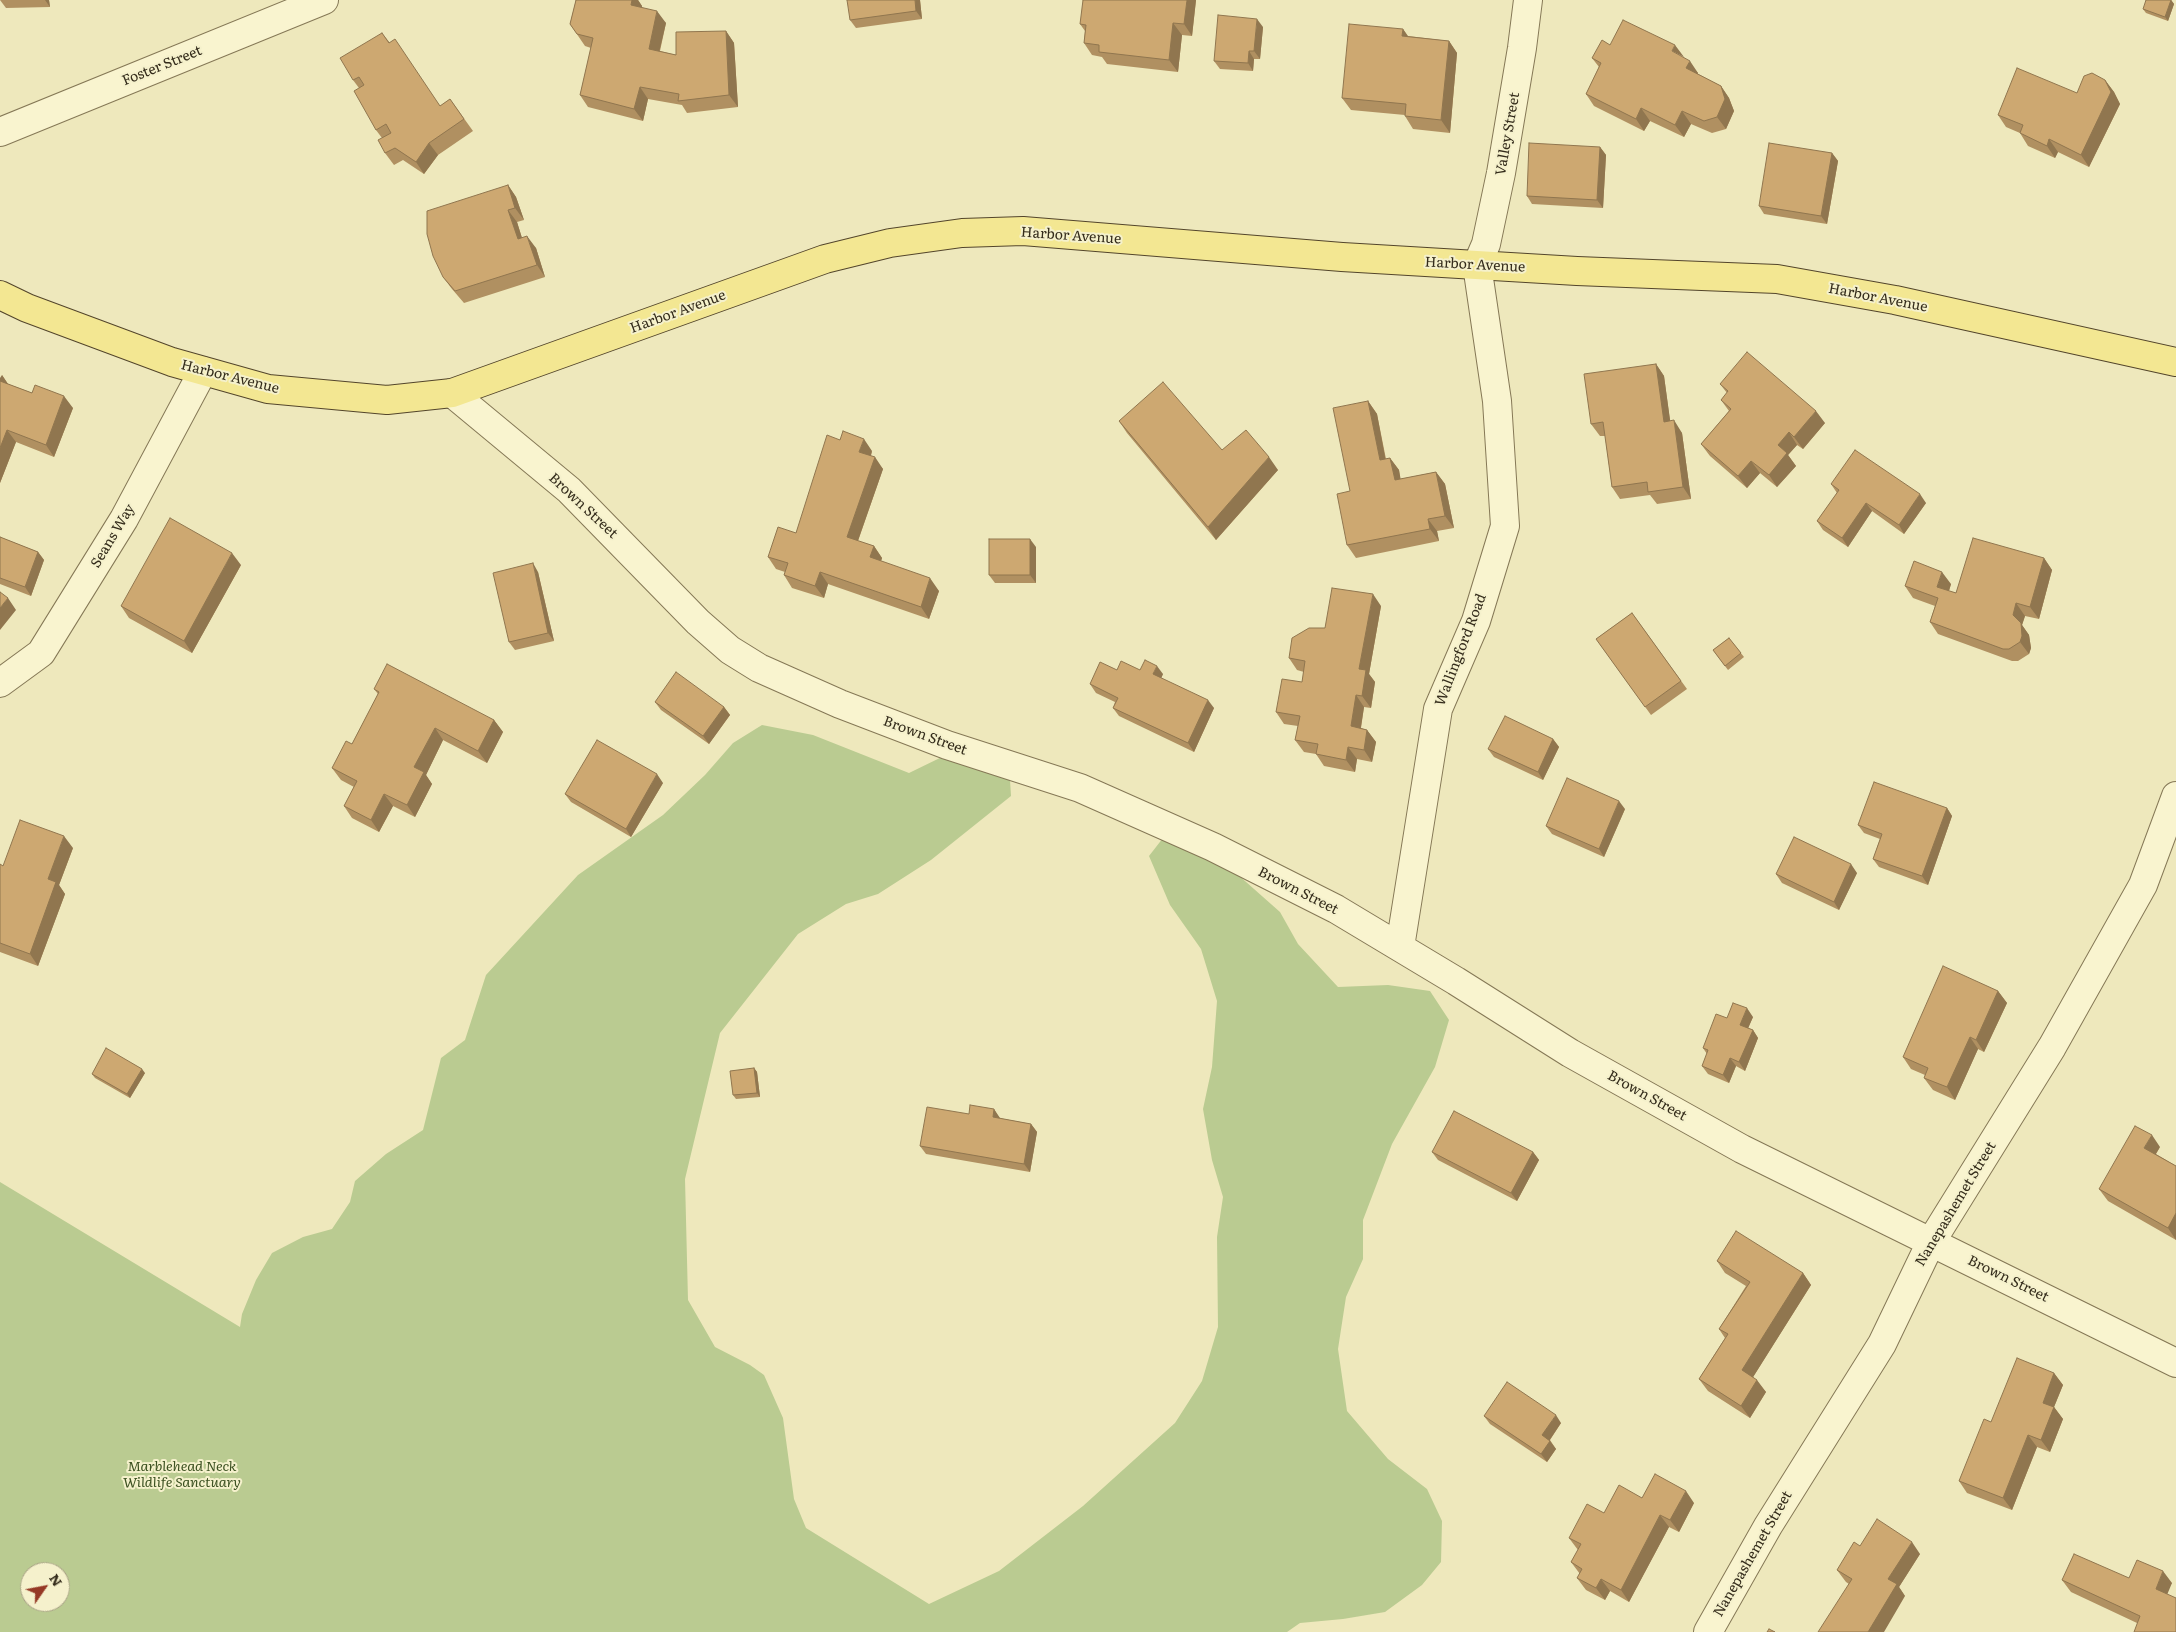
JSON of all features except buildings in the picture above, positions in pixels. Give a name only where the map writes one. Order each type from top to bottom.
[{"type":"main road","name":"Harbor Avenue","points":[[0,294],[27,308],[163,359],[268,389],[387,400],[452,393],[824,259],[890,243],[962,232],[1023,231],[1342,257],[1577,271],[1777,278],[1895,300],[2176,362]]},
{"type":"street","name":"Foster Street","points":[[0,132],[324,0]]},
{"type":"street","name":"Valley Street","points":[[1477,265],[1486,244],[1501,173],[1528,0]]},
{"type":"street","name":"Wallingford Road","points":[[1400,947],[1438,710],[1476,621],[1505,526],[1497,401],[1477,265]]},
{"type":"street","name":"Seans Way","points":[[0,683],[41,653],[124,519],[203,371]]},
{"type":"street","name":"Brown Street","points":[[452,393],[569,490],[698,622],[730,650],[759,668],[840,704],[947,745],[1080,788],[1214,847],[1336,910],[1400,947],[1595,1068],[1742,1148],[2176,1363]]},
{"type":"street","name":"Nanepashemet Street","points":[[1708,1632],[1768,1526],[1882,1344],[1931,1242],[2052,1047],[2143,885],[2176,796]]},
{"type":"green space","name":"Marblehead Neck Wildlife Sanctuary","points":[[762,725],[813,735],[909,773],[946,755],[1010,780],[1011,796],[931,860],[878,894],[846,904],[798,934],[720,1033],[685,1179],[688,1300],[715,1347],[750,1365],[764,1375],[783,1418],[794,1499],[806,1528],[929,1604],[999,1571],[1083,1506],[1175,1423],[1202,1381],[1218,1327],[1217,1237],[1223,1197],[1212,1160],[1203,1109],[1212,1067],[1217,1001],[1201,949],[1170,905],[1149,856],[1163,838],[1228,866],[1280,912],[1298,944],[1338,987],[1388,985],[1430,991],[1449,1020],[1435,1067],[1392,1144],[1363,1220],[1363,1259],[1346,1297],[1338,1349],[1347,1411],[1388,1459],[1427,1489],[1442,1521],[1441,1562],[1422,1585],[1385,1612],[1343,1619],[1300,1623],[1287,1632],[0,1632],[0,1182],[240,1327],[242,1314],[256,1280],[272,1253],[303,1237],[332,1229],[350,1202],[355,1181],[386,1154],[423,1130],[441,1058],[465,1040],[486,975],[578,875],[663,815],[705,775],[733,743]]}]
